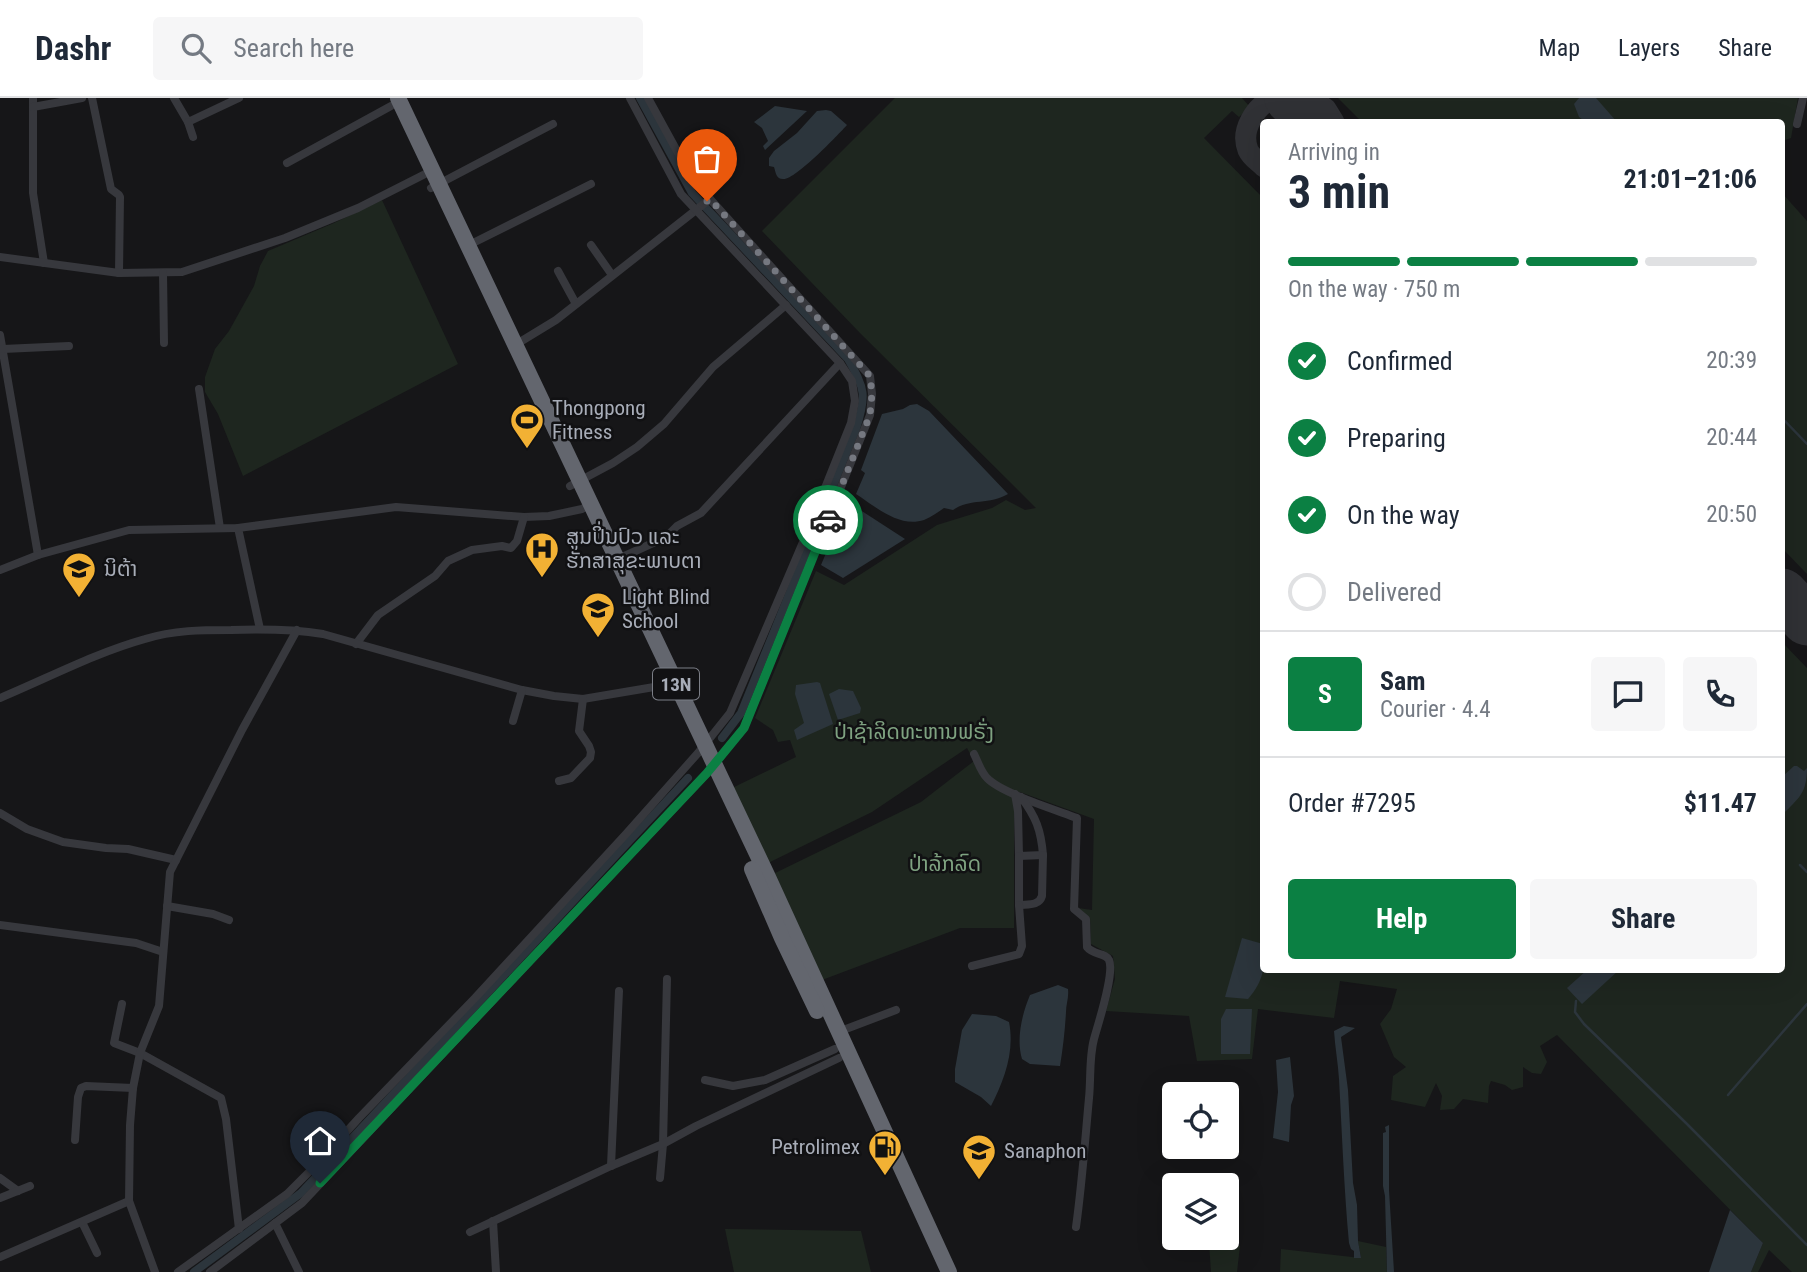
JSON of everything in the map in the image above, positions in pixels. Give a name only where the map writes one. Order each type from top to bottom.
[{"type":"highway","name":"13N","points":[[392,101],[432,179],[586,507],[666,685],[701,749]]},
{"type":"highway","name":"13N","points":[[432,179],[469,245],[574,483]]},
{"type":"highway","name":"13N","points":[[586,507],[618,559],[837,1054],[937,1272]]},
{"type":"highway","name":"13N","points":[[710,769],[767,875],[949,1272]]},
{"type":"street","points":[[44,263],[33,193],[33,102],[82,98]]},
{"type":"street","points":[[92,98],[111,189],[120,197],[119,273]]},
{"type":"street","points":[[174,98],[188,122],[192,137]]},
{"type":"street","points":[[188,122],[239,98]]},
{"type":"street","points":[[178,1272],[287,1194],[318,1163],[475,998],[701,749],[730,713],[851,423],[855,401],[852,381],[840,363],[698,208],[681,194],[630,98]]},
{"type":"street","points":[[210,1272],[302,1203],[710,769],[744,728],[870,415],[870,376],[709,200],[689,173],[648,98]]},
{"type":"street","points":[[1797,124],[1802,98]]},
{"type":"street","points":[[287,163],[392,101]]},
{"type":"street","points":[[0,257],[119,273],[182,272],[285,239],[432,179],[553,124]]},
{"type":"street","points":[[469,245],[591,184]]},
{"type":"street","points":[[515,345],[556,320],[709,200]]},
{"type":"street","points":[[591,245],[612,275]]},
{"type":"street","points":[[558,271],[576,304]]},
{"type":"street","points":[[163,273],[164,344]]},
{"type":"street","points":[[574,483],[637,447],[664,424],[713,367],[786,305]]},
{"type":"street","points":[[0,335],[38,555]]},
{"type":"street","points":[[3,349],[69,346]]},
{"type":"street","points":[[618,559],[666,537],[677,526],[701,513],[840,363]]},
{"type":"street","points":[[199,388],[220,528]]},
{"type":"street","points":[[0,570],[38,555],[129,530],[238,528],[396,507],[524,517],[549,516],[586,507]]},
{"type":"street","points":[[356,644],[378,615],[435,576],[448,561],[472,550],[511,548],[517,541],[524,517]]},
{"type":"street","points":[[238,528],[260,629]]},
{"type":"street","points":[[0,698],[77,664],[145,639],[183,630],[297,630],[323,634],[522,690],[554,696],[583,699],[666,685]]},
{"type":"street","points":[[155,1272],[129,1201],[130,1125],[133,1088],[140,1053],[159,1006],[170,872],[242,730],[297,630]]},
{"type":"street","points":[[513,721],[522,690]]},
{"type":"street","points":[[559,781],[571,778],[590,758],[589,746],[579,731],[583,699]]},
{"type":"street","points":[[974,754],[988,780],[1018,796],[1077,818],[1074,909],[1086,919],[1087,947],[1092,953],[1107,957],[1110,963],[1109,980],[1093,1045],[1076,1227]]},
{"type":"street","points":[[1018,796],[1031,810],[1040,828],[1043,855],[1041,901],[1019,905]]},
{"type":"street","points":[[972,966],[1019,954],[1022,946],[1018,796]]},
{"type":"street","points":[[0,813],[27,829],[63,842],[128,849],[176,860]]},
{"type":"street","points":[[1018,856],[1043,855]]},
{"type":"street","points":[[167,906],[213,914],[229,920]]},
{"type":"street","points":[[0,925],[136,943],[163,952]]},
{"type":"street","points":[[660,1178],[667,979]]},
{"type":"street","points":[[611,1166],[619,991]]},
{"type":"street","points":[[122,1004],[114,1042],[140,1053],[221,1098],[239,1229]]},
{"type":"street","points":[[838,1032],[896,1010]]},
{"type":"street","points":[[705,1080],[733,1086],[765,1080],[837,1054]]},
{"type":"street","points":[[470,1232],[663,1143],[837,1054]]},
{"type":"street","points":[[75,1140],[81,1088],[133,1088]]},
{"type":"street","points":[[0,1178],[18,1191]]},
{"type":"street","points":[[0,1198],[30,1186]]},
{"type":"street","points":[[0,1257],[129,1201]]},
{"type":"street","points":[[493,1221],[496,1272]]},
{"type":"street","points":[[82,1222],[97,1254]]},
{"type":"street","points":[[275,1223],[299,1272]]},
{"type":"green space","points":[[895,98],[1242,98],[1250,107],[1239,117],[1232,111],[1204,138],[1260,195],[1260,973],[1785,973],[1785,645],[1807,668],[1807,1272],[1792,1272],[1769,1250],[1758,1272],[1751,1272],[1763,1243],[1557,1035],[1540,1046],[1547,1062],[1541,1074],[1532,1073],[1523,1067],[1523,1087],[1512,1090],[1491,1081],[1488,1103],[1463,1099],[1454,1109],[1440,1110],[1442,1096],[1436,1083],[1425,1107],[1391,1100],[1393,1076],[1406,1067],[1394,1057],[1380,1024],[1391,1009],[1397,989],[1340,981],[1334,1018],[1258,1009],[1252,1059],[1197,1061],[1189,1016],[1106,1011],[1115,979],[1113,956],[1091,944],[1090,918],[1078,908],[1092,910],[1094,819],[1020,792],[1014,797],[1014,928],[960,928],[822,980],[771,875],[921,802],[974,761],[967,748],[872,812],[766,864],[730,789],[796,757],[790,740],[778,742],[773,730],[755,718],[816,571],[844,585],[937,525],[992,508],[1006,500],[1025,510],[1036,508],[762,231]]},
{"type":"green space","points":[[1338,98],[1798,98],[1791,138],[1785,140],[1785,119],[1359,119]]},
{"type":"green space","points":[[1785,196],[1807,221],[1807,574],[1785,551]]},
{"type":"green space","points":[[382,200],[458,364],[243,476],[218,414],[205,392],[205,377],[215,349],[229,331],[254,286],[268,251]]},
{"type":"green space","points":[[725,1229],[861,1231],[871,1272],[734,1272]]},
{"type":"green space","points":[[1358,1241],[1386,1247],[1387,1272],[1280,1272],[1281,1249],[1361,1258]]},
{"type":"green space","points":[[1240,1246],[1237,1272],[1211,1272],[1209,1250],[1239,1250]]},
{"type":"shaded area","points":[[1579,98],[1596,98],[1614,119],[1582,119],[1574,104]]},
{"type":"shaded area","points":[[775,106],[807,111],[765,150],[763,146],[768,141],[762,128],[754,122]]},
{"type":"shaded area","points":[[826,110],[847,125],[796,173],[789,178],[779,178],[774,167],[769,166],[769,158],[817,111]]},
{"type":"shaded area","points":[[917,404],[929,411],[1008,494],[966,504],[953,510],[944,508],[927,519],[915,522],[888,515],[856,494],[865,473],[861,470],[882,414]]},
{"type":"shaded area","points":[[851,504],[905,539],[843,578],[821,565],[843,513]]},
{"type":"shaded area","points":[[820,683],[833,724],[797,740],[794,730],[804,723],[795,694],[796,685]]},
{"type":"shaded area","points":[[839,689],[853,691],[861,708],[860,713],[838,720],[829,694]]},
{"type":"shaded area","points":[[1794,766],[1804,771],[1807,768],[1804,789],[1785,812],[1785,774]]},
{"type":"shaded area","points":[[1242,938],[1260,943],[1262,973],[1257,986],[1248,999],[1225,997]]},
{"type":"shaded area","points":[[1584,973],[1616,973],[1582,1004],[1567,988]]},
{"type":"shaded area","points":[[1058,985],[1068,989],[1060,1066],[1030,1064],[1022,1059],[1020,1043],[1022,1018],[1027,1002],[1030,995]]},
{"type":"shaded area","points":[[1226,1009],[1252,1009],[1250,1054],[1221,1054],[1221,1019]]},
{"type":"shaded area","points":[[972,1014],[996,1016],[1009,1022],[1011,1044],[1007,1066],[991,1106],[955,1082],[962,1030]]},
{"type":"shaded area","points":[[1344,1026],[1355,1028],[1341,1037],[1348,1090],[1353,1183],[1361,1258],[1354,1258],[1354,1251],[1349,1243],[1334,1031]]},
{"type":"shaded area","points":[[1290,1057],[1294,1096],[1289,1142],[1273,1138],[1278,1092],[1276,1060]]},
{"type":"shaded area","points":[[1389,1125],[1389,1190],[1394,1272],[1387,1272],[1383,1186],[1383,1133]]},
{"type":"shaded area","points":[[1730,1210],[1763,1243],[1751,1272],[1709,1272]]},
{"type":"waterway","points":[[640,98],[692,193],[848,359],[862,392],[862,408],[856,429],[741,713],[722,738]]},
{"type":"waterway","points":[[1785,421],[1807,444]]},
{"type":"waterway","points":[[194,1272],[301,1193],[688,778]]},
{"type":"waterway","points":[[1800,865],[1807,872]]},
{"type":"waterway","points":[[1576,1001],[1575,1012],[1584,1024],[1807,1245]]},
{"type":"waterway","points":[[1728,1095],[1807,1004]]},
{"type":"taxiway","points":[[1260,163],[1249,153],[1246,135],[1255,113],[1273,98]]},
{"type":"taxiway","points":[[1311,98],[1326,109],[1332,119]]},
{"type":"runway","points":[[1290,98],[1311,119]]},
{"type":"runway","points":[[1785,597],[1807,620]]},
{"type":"way so far","points":[[707,201],[710,199],[870,376],[870,415],[828,520]]},
{"type":"place","name":"Thongpong Fitness","points":[[527,450]]},
{"type":"place","name":"ສູນປິ່ນປົວ ແລະ ຮັກສາສຸຂະພາບຕາ","points":[[542,579]]},
{"type":"place","name":"ນິຕ້າ","points":[[79,599]]},
{"type":"place","name":"Light Blind School","points":[[598,639]]},
{"type":"place","name":"Petrolimex","points":[[885,1177]]},
{"type":"place","name":"Sanaphon","points":[[979,1181]]},
{"type":"route","points":[[320,1183],[707,773],[744,728],[828,520]]},
{"type":"park label","name":"ປ່າຊ້າລິດທະຫານຟຣັ່ງ","points":[[914,732]]},
{"type":"park label","name":"ປ່າລ້ກລົດ","points":[[945,864]]}]
